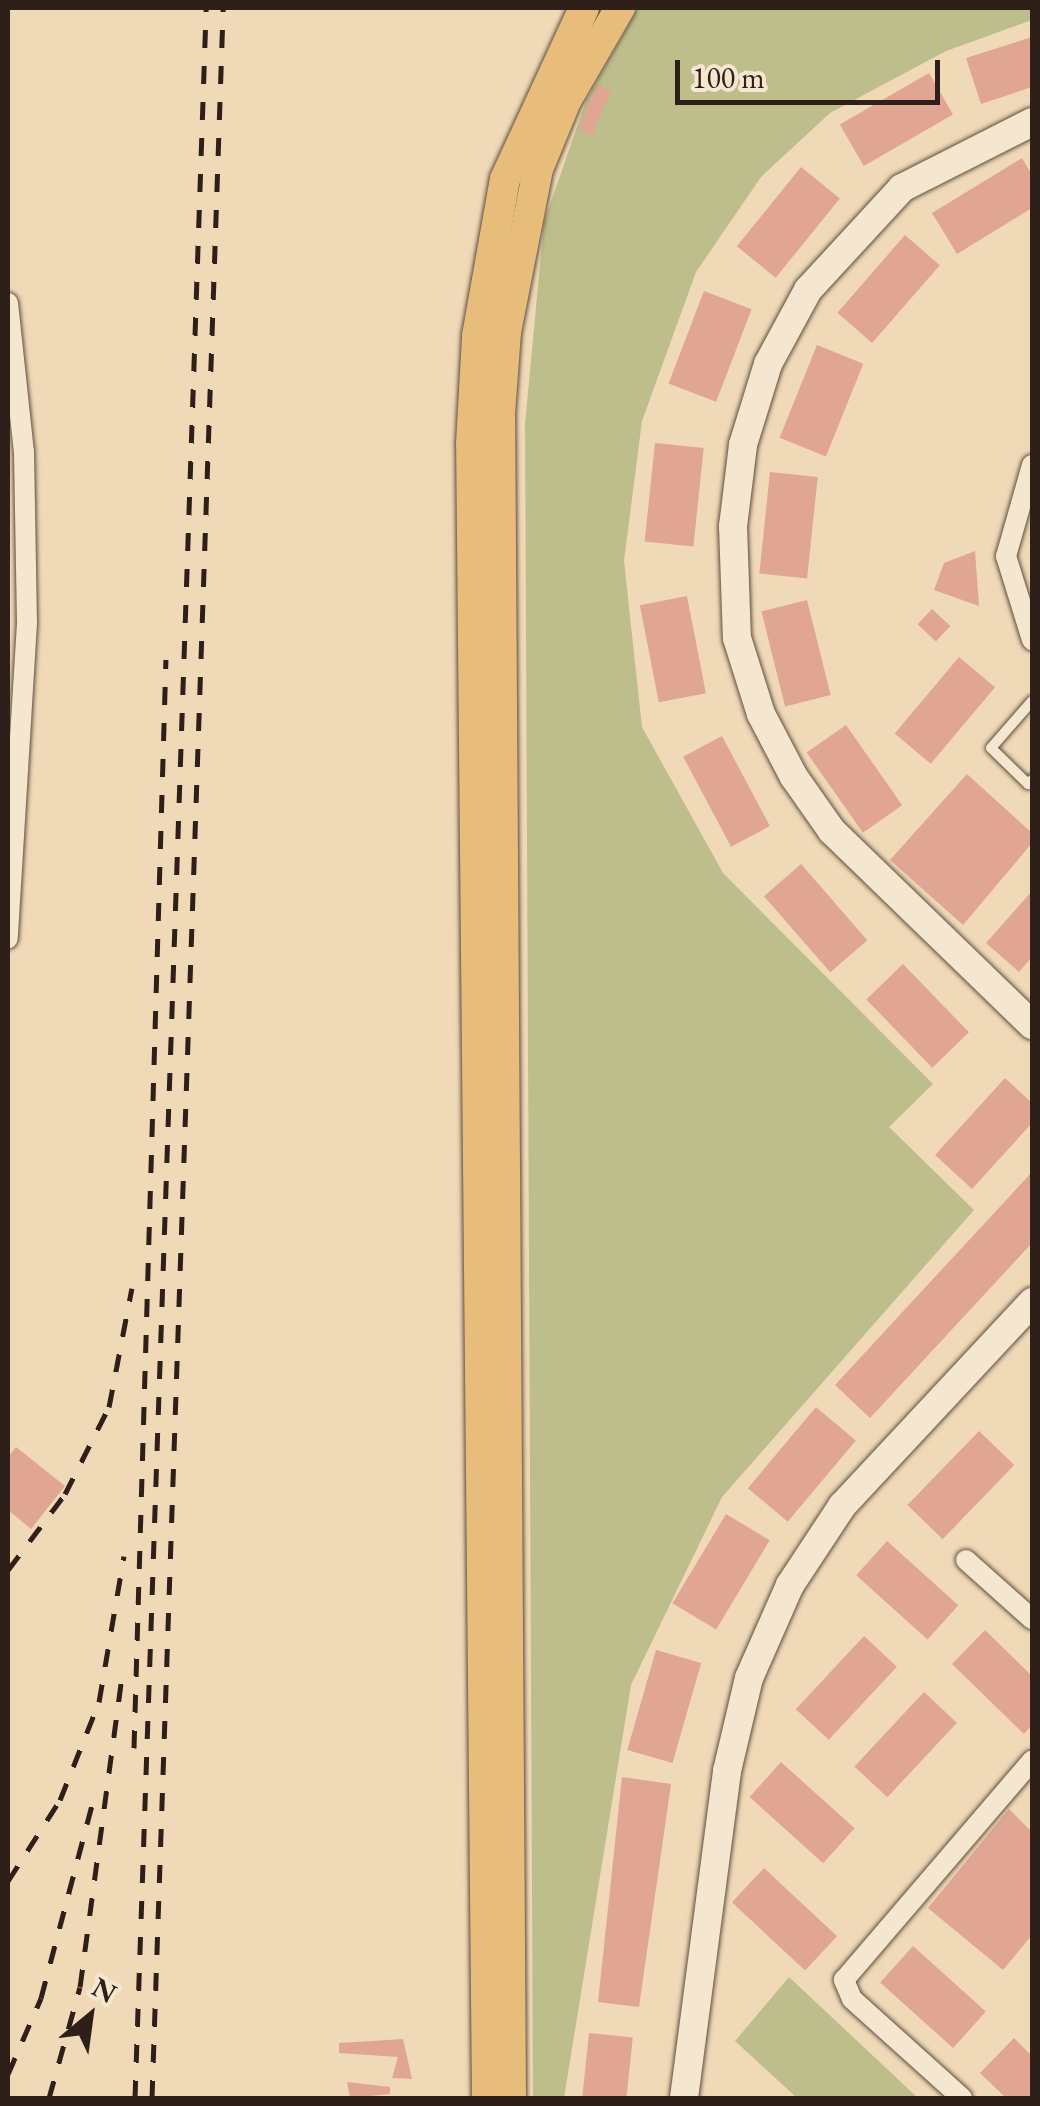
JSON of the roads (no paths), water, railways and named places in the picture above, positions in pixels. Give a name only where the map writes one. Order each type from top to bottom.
[{"type":"main road","points":[[487,2098],[471,444],[477,336],[505,180],[584,8]]},
{"type":"main road","points":[[511,2098],[500,414],[506,332],[538,169],[620,8]]},
{"type":"street","points":[[1032,122],[902,188],[808,290],[763,380],[743,446],[733,526],[738,638],[761,714],[794,777],[832,831],[1032,1026]]},
{"type":"street","points":[[8,302],[24,452],[26,622],[8,938]]},
{"type":"street","points":[[1032,465],[1006,556],[1032,640]]},
{"type":"street","points":[[684,2098],[727,1771],[756,1663],[790,1585],[842,1506],[1032,1302]]},
{"type":"street","points":[[966,1560],[1032,1620]]},
{"type":"street","points":[[962,2098],[852,1999],[844,1980],[1032,1761]]},
{"type":"lane","points":[[1032,701],[991,748],[1028,784],[1032,780]]},
{"type":"railway","points":[[135,2098],[206,8]]},
{"type":"railway","points":[[152,2098],[223,8]]},
{"type":"railway","points":[[134,1748],[166,659]]},
{"type":"railway","points":[[8,1570],[65,1494],[109,1407],[132,1288]]},
{"type":"railway","points":[[8,1881],[60,1800],[99,1702],[124,1556]]},
{"type":"railway","points":[[49,2098],[80,1987],[123,1671]]},
{"type":"railway","points":[[8,2074],[41,1998],[95,1794]]}]
